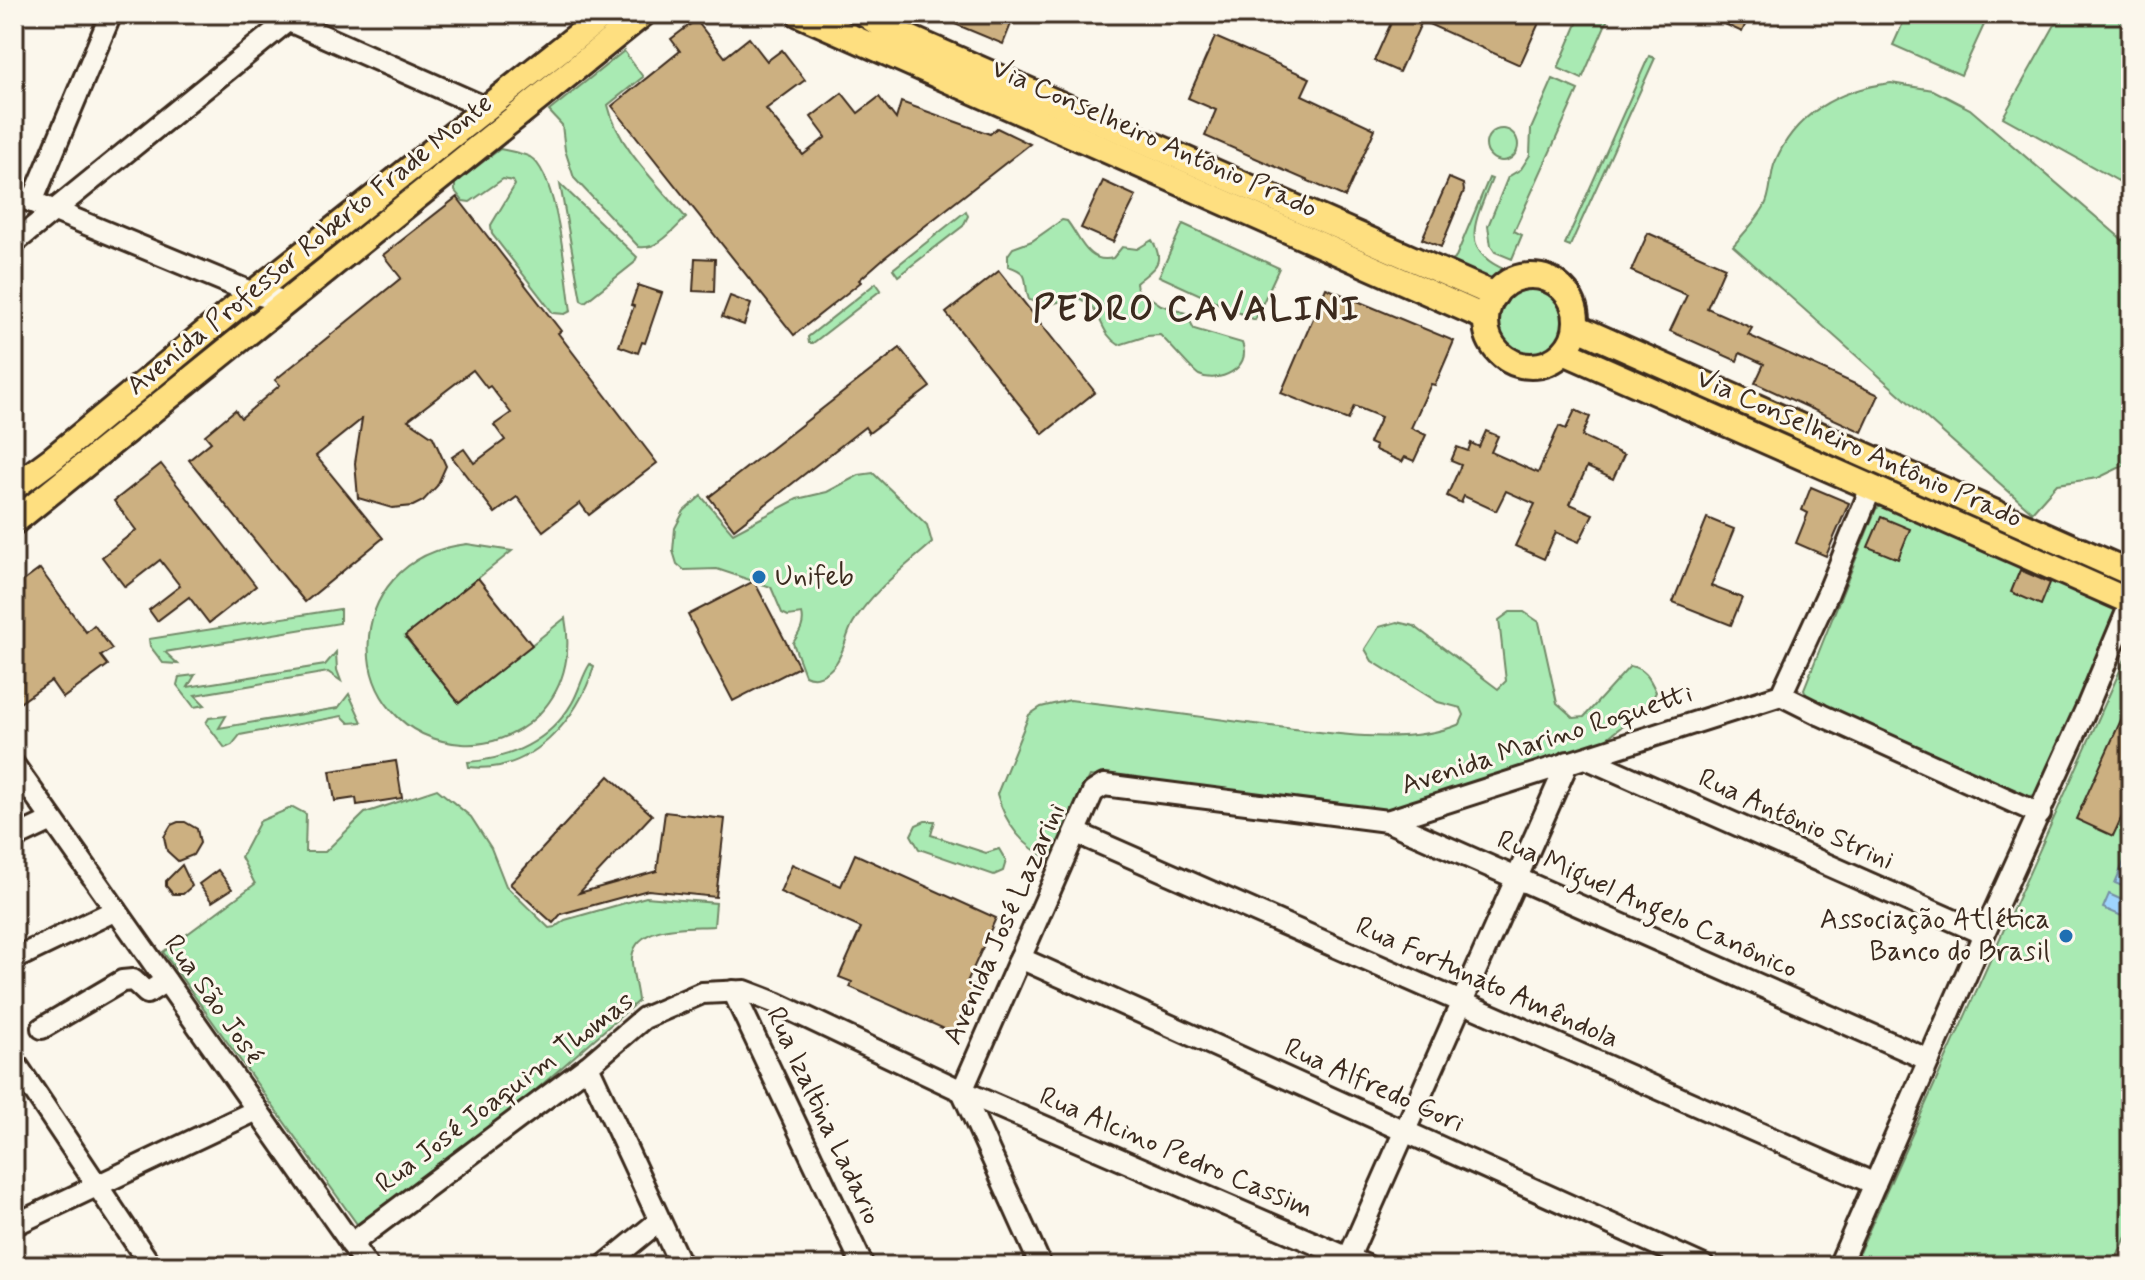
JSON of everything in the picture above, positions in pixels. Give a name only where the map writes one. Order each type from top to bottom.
[{"type":"main road","name":"Avenida Professor Roberto Frade Monte","points":[[18,480],[605,14]]},
{"type":"main road","name":"Avenida Professor Roberto Frade Monte","points":[[14,522],[643,14]]},
{"type":"main road","name":"Via Conselheiro Antônio Prado","points":[[799,14],[1486,318]]},
{"type":"main road","name":"Via Conselheiro Antônio Prado","points":[[865,14],[882,26],[1495,295]]},
{"type":"main road","points":[[1526,276],[1546,278],[1568,294],[1576,315],[1576,327],[1564,352],[1540,365],[1526,366],[1501,355],[1487,331],[1486,318],[1495,295],[1514,279],[1526,276]]},
{"type":"main road","name":"Via Conselheiro Antônio Prado","points":[[1576,327],[2131,573]]},
{"type":"main road","name":"Via Conselheiro Antônio Prado","points":[[1564,352],[2131,602]]},
{"type":"street","points":[[111,14],[23,198],[253,293],[287,302]]},
{"type":"street","points":[[14,243],[286,16],[486,108]]},
{"type":"street","points":[[18,480],[41,501]]},
{"type":"street","points":[[1871,488],[1828,593],[1781,695],[2040,814]]},
{"type":"street","points":[[1839,1266],[2131,602]]},
{"type":"street","name":"Avenida Marino Roquetti","points":[[1104,785],[1387,821],[1781,695]]},
{"type":"street","points":[[1354,1263],[1405,1130],[1516,878],[1577,760]]},
{"type":"street","name":"Rua Antônio Strini","points":[[1577,760],[1984,934]]},
{"type":"street","name":"Rua São José","points":[[14,765],[367,1266]]},
{"type":"street","name":"Avenida José Lazarini","points":[[962,1091],[1093,792],[1104,785]]},
{"type":"street","points":[[14,838],[52,820]]},
{"type":"street","name":"Rua Miguel Angelo Canônico","points":[[1387,821],[1929,1060]]},
{"type":"street","name":"Rua Fortunato Amêndola","points":[[1077,833],[1875,1184]]},
{"type":"street","points":[[14,959],[116,910]]},
{"type":"street","name":"Rua Alfredo Gori","points":[[1020,958],[1704,1266]]},
{"type":"street","points":[[42,1028],[122,981],[133,980],[147,993],[166,981]]},
{"type":"street","name":"Rua Izaltina Ladario","points":[[733,991],[863,1266]]},
{"type":"street","name":"Rua José Joaquim Thomas","points":[[351,1244],[588,1066],[644,1018],[702,993],[745,991],[962,1091]]},
{"type":"street","points":[[14,1061],[151,1266]]},
{"type":"street","points":[[588,1066],[681,1266]]},
{"type":"street","points":[[962,1091],[1041,1266]]},
{"type":"street","name":"Rua Alcino Pedro Cassim","points":[[962,1091],[1354,1263]]},
{"type":"street","points":[[14,1225],[257,1110]]},
{"type":"street","points":[[604,1266],[659,1221]]},
{"type":"green space","points":[[1581,14],[1610,14],[1582,79],[1558,68]]},
{"type":"green space","points":[[1907,14],[1989,14],[1961,75],[1893,45]]},
{"type":"green space","points":[[2061,14],[2131,14],[2131,188],[2003,117]]},
{"type":"green space","points":[[624,51],[643,77],[608,105],[613,121],[640,165],[686,218],[665,238],[646,247],[639,247],[574,178],[565,150],[562,125],[549,111]]},
{"type":"green space","points":[[1649,56],[1655,58],[1570,246],[1565,244]]},
{"type":"green space","points":[[1553,79],[1578,90],[1514,231],[1522,235],[1512,259],[1495,252],[1488,226],[1508,177],[1521,169],[1530,155],[1531,129]]},
{"type":"green space","points":[[1891,83],[1933,90],[1970,109],[2131,247],[2131,462],[2098,478],[2057,484],[2032,512],[1733,246],[1764,207],[1774,165],[1782,147],[1806,118],[1820,107],[1854,91]]},
{"type":"green space","points":[[508,105],[512,110],[309,272],[305,266]]},
{"type":"green space","points":[[1502,129],[1513,134],[1518,145],[1513,156],[1502,161],[1491,156],[1486,145],[1491,134]]},
{"type":"green space","points":[[500,149],[530,157],[540,167],[548,183],[559,228],[571,311],[565,314],[553,313],[492,234],[491,225],[515,185],[513,181],[503,179],[470,202],[463,201],[455,191],[455,183]]},
{"type":"green space","points":[[1489,178],[1492,179],[1474,234],[1482,255],[1511,272],[1510,277],[1496,287],[1445,265],[1455,259]]},
{"type":"green space","points":[[560,184],[637,257],[634,263],[585,302],[581,300]]},
{"type":"green space","points":[[966,211],[968,216],[963,226],[898,276],[893,269]]},
{"type":"green space","points":[[1062,220],[1067,221],[1090,254],[1104,259],[1113,258],[1122,247],[1137,249],[1152,240],[1158,261],[1136,283],[1137,289],[1161,305],[1186,313],[1194,329],[1242,343],[1244,352],[1238,367],[1223,376],[1199,375],[1160,335],[1119,345],[1107,333],[1092,308],[1076,297],[1048,305],[1029,300],[1024,275],[1008,266],[1008,255],[1013,248],[1032,241]]},
{"type":"green space","points":[[1183,224],[1279,268],[1255,320],[1159,276]]},
{"type":"green space","points":[[876,283],[881,290],[809,343],[808,337]]},
{"type":"green space","points":[[1531,287],[1544,289],[1555,297],[1563,308],[1563,334],[1555,345],[1544,353],[1531,355],[1518,353],[1507,345],[1499,334],[1497,321],[1499,308],[1507,297],[1518,289]]},
{"type":"green space","points":[[244,319],[248,325],[73,464],[68,459]]},
{"type":"green space","points":[[873,473],[927,525],[932,543],[870,600],[853,623],[836,663],[822,675],[805,675],[793,643],[802,625],[802,614],[788,616],[782,613],[771,587],[717,569],[684,570],[677,564],[673,551],[675,528],[684,511],[701,496],[733,533],[797,499],[827,492],[859,475]]},
{"type":"green space","points":[[1886,503],[2113,600],[2120,611],[2038,794],[2027,797],[1812,702],[1807,697],[1804,689],[1876,509]]},
{"type":"green space","points":[[467,544],[512,551],[405,637],[459,703],[565,618],[567,645],[564,672],[559,684],[535,718],[510,735],[492,741],[462,744],[421,733],[392,710],[374,680],[368,646],[375,611],[393,580],[424,556]]},
{"type":"green space","points":[[340,609],[340,623],[165,652],[178,664],[163,663],[150,646],[149,639]]},
{"type":"green space","points":[[1510,612],[1524,612],[1539,622],[1557,703],[1574,718],[1584,717],[1630,666],[1644,672],[1652,683],[1656,692],[1650,704],[1597,746],[1385,813],[1090,776],[1051,859],[1032,848],[1016,833],[1000,805],[997,794],[1029,715],[1041,707],[1070,700],[1355,736],[1411,735],[1460,724],[1464,715],[1461,708],[1438,702],[1372,661],[1365,649],[1379,627],[1397,622],[1414,626],[1498,689],[1506,681],[1499,620]]},
{"type":"green space","name":"Associação Atlética Banco do Brasil","points":[[2131,646],[2131,1226],[2113,1266],[1853,1266]]},
{"type":"green space","points":[[336,652],[341,681],[328,672],[195,695],[205,705],[194,707],[177,685],[179,677],[195,675],[188,687],[325,665]]},
{"type":"green space","points":[[590,664],[594,666],[577,705],[549,739],[512,762],[491,767],[469,767],[468,762],[499,757],[528,746],[552,728],[572,703]]},
{"type":"green space","points":[[349,694],[362,722],[349,723],[342,716],[240,735],[225,748],[206,723],[209,718],[226,716],[219,728],[338,708]]},
{"type":"green space","points":[[437,789],[471,817],[491,848],[506,886],[549,928],[565,920],[646,897],[716,903],[714,926],[665,930],[643,938],[632,957],[638,1001],[482,1137],[357,1224],[163,952],[255,884],[241,857],[260,821],[293,807],[306,814],[305,852],[325,852],[365,813]]},
{"type":"green space","points":[[935,821],[931,835],[986,853],[999,849],[1006,861],[1003,871],[994,875],[919,849],[911,835],[916,825]]},
{"type":"water","points":[[2131,845],[2131,890],[2115,883]]},
{"type":"water","points":[[2109,894],[2131,904],[2131,920],[2103,908]]},
{"type":"building","points":[[931,14],[1015,14],[1003,44]]},
{"type":"building","points":[[1395,14],[1543,14],[1520,65],[1422,21],[1399,72],[1374,61]]},
{"type":"building","points":[[1703,14],[1750,14],[1742,32]]},
{"type":"building","points":[[696,20],[725,57],[749,38],[767,61],[782,50],[805,80],[766,109],[803,155],[826,137],[811,117],[842,93],[858,113],[879,97],[896,119],[901,102],[990,134],[997,128],[1030,144],[884,258],[859,280],[861,282],[794,335],[612,106],[680,51],[671,39]]},
{"type":"building","points":[[1215,37],[1310,78],[1302,95],[1375,129],[1345,197],[1205,136],[1216,110],[1188,98]]},
{"type":"building","points":[[1449,178],[1463,184],[1464,191],[1441,247],[1422,239]]},
{"type":"building","points":[[1103,181],[1136,196],[1113,242],[1081,228]]},
{"type":"building","points":[[457,197],[561,331],[558,333],[657,463],[589,515],[580,503],[543,531],[517,497],[495,513],[452,457],[464,449],[474,463],[505,440],[494,425],[511,413],[473,370],[408,420],[433,437],[446,466],[437,486],[423,501],[413,506],[392,508],[358,498],[355,463],[362,419],[316,456],[383,538],[305,602],[189,460],[211,442],[205,435],[235,410],[241,418],[280,385],[275,380],[401,278],[383,255]]},
{"type":"building","points":[[1648,233],[1725,267],[1707,308],[1752,328],[1748,335],[1879,395],[1862,432],[1755,383],[1764,364],[1740,353],[1737,361],[1670,331],[1687,295],[1631,271]]},
{"type":"building","points":[[695,258],[715,259],[714,292],[693,291]]},
{"type":"building","points":[[999,271],[1095,392],[1043,434],[946,313]]},
{"type":"building","points":[[638,285],[662,293],[645,343],[642,342],[638,353],[619,346],[634,306],[631,305]]},
{"type":"building","points":[[1326,288],[1454,341],[1435,385],[1431,384],[1411,428],[1426,435],[1414,461],[1405,457],[1402,462],[1375,450],[1376,446],[1369,443],[1381,417],[1354,406],[1348,420],[1281,393]]},
{"type":"building","points":[[730,296],[751,304],[744,325],[722,317]]},
{"type":"building","points":[[900,348],[930,387],[869,433],[865,427],[734,529],[709,497]]},
{"type":"building","points":[[1575,410],[1590,417],[1582,436],[1624,455],[1613,479],[1587,467],[1570,504],[1593,514],[1579,542],[1556,532],[1544,559],[1515,546],[1535,504],[1506,491],[1496,511],[1464,496],[1461,503],[1447,496],[1461,465],[1451,461],[1457,447],[1468,451],[1471,443],[1479,447],[1486,431],[1498,436],[1491,452],[1538,473],[1559,426],[1566,429]]},
{"type":"building","points":[[161,464],[256,586],[209,623],[189,597],[157,621],[149,610],[180,586],[160,560],[125,587],[102,557],[136,530],[114,501]]},
{"type":"building","points":[[1811,487],[1849,503],[1826,556],[1796,543],[1808,513],[1802,510]]},
{"type":"building","points":[[1881,517],[1910,529],[1898,559],[1868,547]]},
{"type":"building","points":[[1707,518],[1734,529],[1711,586],[1742,598],[1731,625],[1673,602]]},
{"type":"building","points":[[40,569],[86,632],[94,625],[112,649],[101,656],[108,665],[63,698],[51,681],[14,707],[14,588]]},
{"type":"building","points":[[2020,570],[2050,583],[2041,605],[2011,592]]},
{"type":"building","points":[[478,578],[532,645],[459,703],[405,636]]},
{"type":"building","points":[[754,581],[799,667],[733,701],[688,615]]},
{"type":"building","points":[[2131,698],[2131,797],[2113,836],[2076,819]]},
{"type":"building","points":[[396,761],[402,798],[357,805],[356,798],[335,801],[330,771]]},
{"type":"building","points":[[609,776],[652,815],[579,893],[657,871],[665,812],[725,819],[716,897],[648,890],[561,914],[553,923],[510,884]]},
{"type":"building","points":[[185,822],[197,829],[200,843],[193,855],[178,861],[167,851],[164,837],[171,825]]},
{"type":"building","points":[[855,854],[996,918],[967,982],[979,988],[958,1035],[850,987],[852,982],[839,977],[861,928],[780,892],[792,864],[841,886]]},
{"type":"building","points":[[182,865],[192,886],[183,894],[173,894],[166,881]]},
{"type":"building","points":[[218,870],[232,889],[212,902],[199,884]]},
{"type":"place","name":"Unifeb","points":[[759,577]]},
{"type":"place","name":"Associação Atlética Banco do Brasil","points":[[2066,936]]},
{"type":"district","name":"PEDRO CAVALINI","points":[[1197,310]]}]
